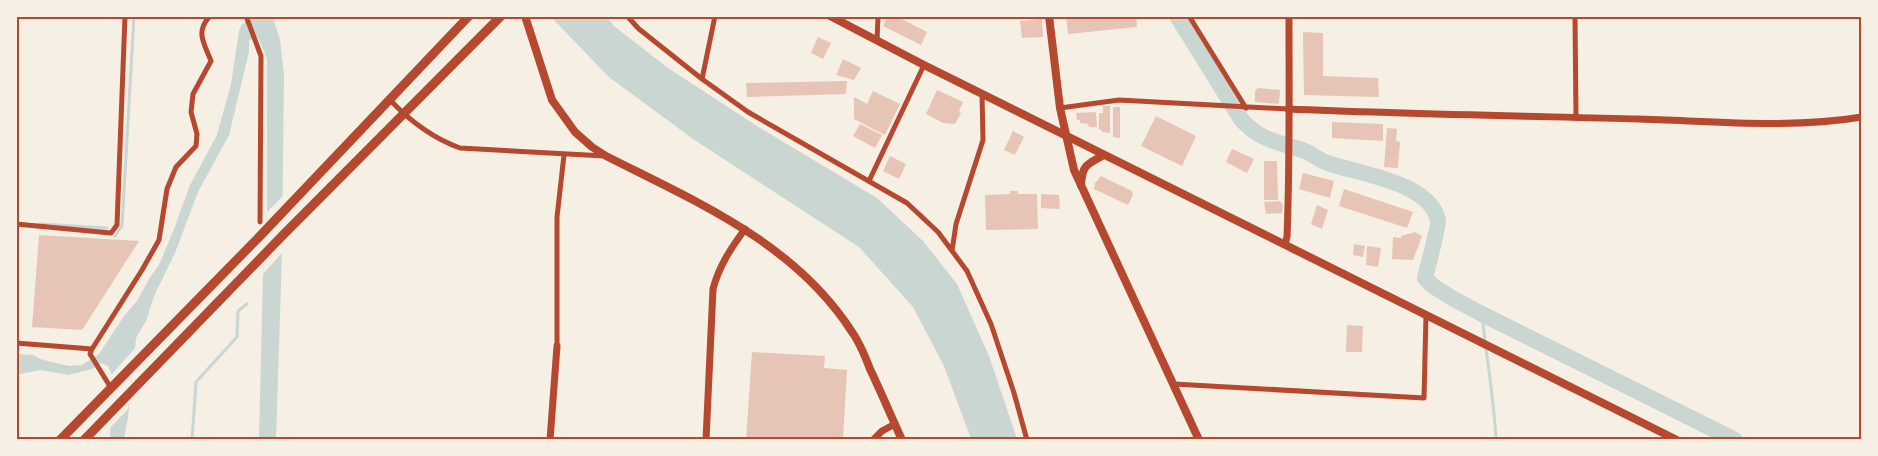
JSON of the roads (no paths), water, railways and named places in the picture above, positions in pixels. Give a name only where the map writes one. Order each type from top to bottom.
[{"type":"highway","points":[[60,440],[260,236],[470,16]]},
{"type":"highway","points":[[84,440],[285,233],[501,16]]},
{"type":"main road","points":[[525,16],[552,100],[575,132],[606,156],[746,229],[808,277],[830,300],[853,333],[902,440]]},
{"type":"main road","points":[[830,16],[1677,440]]},
{"type":"main road","points":[[1049,16],[1060,108],[1074,170],[1199,440]]},
{"type":"main road","points":[[1081,185],[1084,167],[1104,155]]},
{"type":"street","points":[[16,224],[111,233],[117,225],[125,16]]},
{"type":"street","points":[[111,388],[90,354],[159,240],[167,189],[176,167],[196,146],[197,134],[191,112],[193,94],[211,61],[201,36],[204,23],[210,16]]},
{"type":"street","points":[[246,16],[261,56],[260,222]]},
{"type":"street","points":[[627,16],[639,29],[702,79],[748,112],[907,203],[938,232],[967,271],[991,324],[1027,440]]},
{"type":"street","points":[[702,79],[715,16]]},
{"type":"street","points":[[877,41],[878,16]]},
{"type":"street","points":[[1189,16],[1246,108]]},
{"type":"street","points":[[1285,244],[1290,166],[1289,16]]},
{"type":"street","points":[[1575,16],[1576,118]]},
{"type":"street","points":[[869,181],[924,65]]},
{"type":"street","points":[[952,251],[956,224],[983,140],[982,94]]},
{"type":"street","points":[[390,100],[404,115],[428,134],[460,148],[606,156]]},
{"type":"street","points":[[1060,108],[1119,100],[1246,108],[1769,123],[1862,117]]},
{"type":"street","points":[[550,440],[557,346],[557,217],[564,155]]},
{"type":"street","points":[[706,440],[713,289],[727,255],[746,229]]},
{"type":"street","points":[[1174,384],[1424,398],[1426,315]]},
{"type":"street","points":[[16,343],[92,349]]},
{"type":"street","points":[[873,440],[882,431],[895,424]]},
{"type":"waterway","points":[[115,236],[122,226],[134,16]]},
{"type":"waterway","points":[[1177,16],[1241,119],[1255,132],[1270,140],[1305,151],[1325,162],[1391,181],[1422,197],[1432,207],[1438,224],[1425,278],[1433,286],[1482,314],[1735,440]]},
{"type":"waterway","points":[[40,224],[107,228]]},
{"type":"waterway","points":[[192,440],[196,382],[237,337],[238,311],[247,304]]},
{"type":"waterway","points":[[1482,314],[1496,440]]}]
